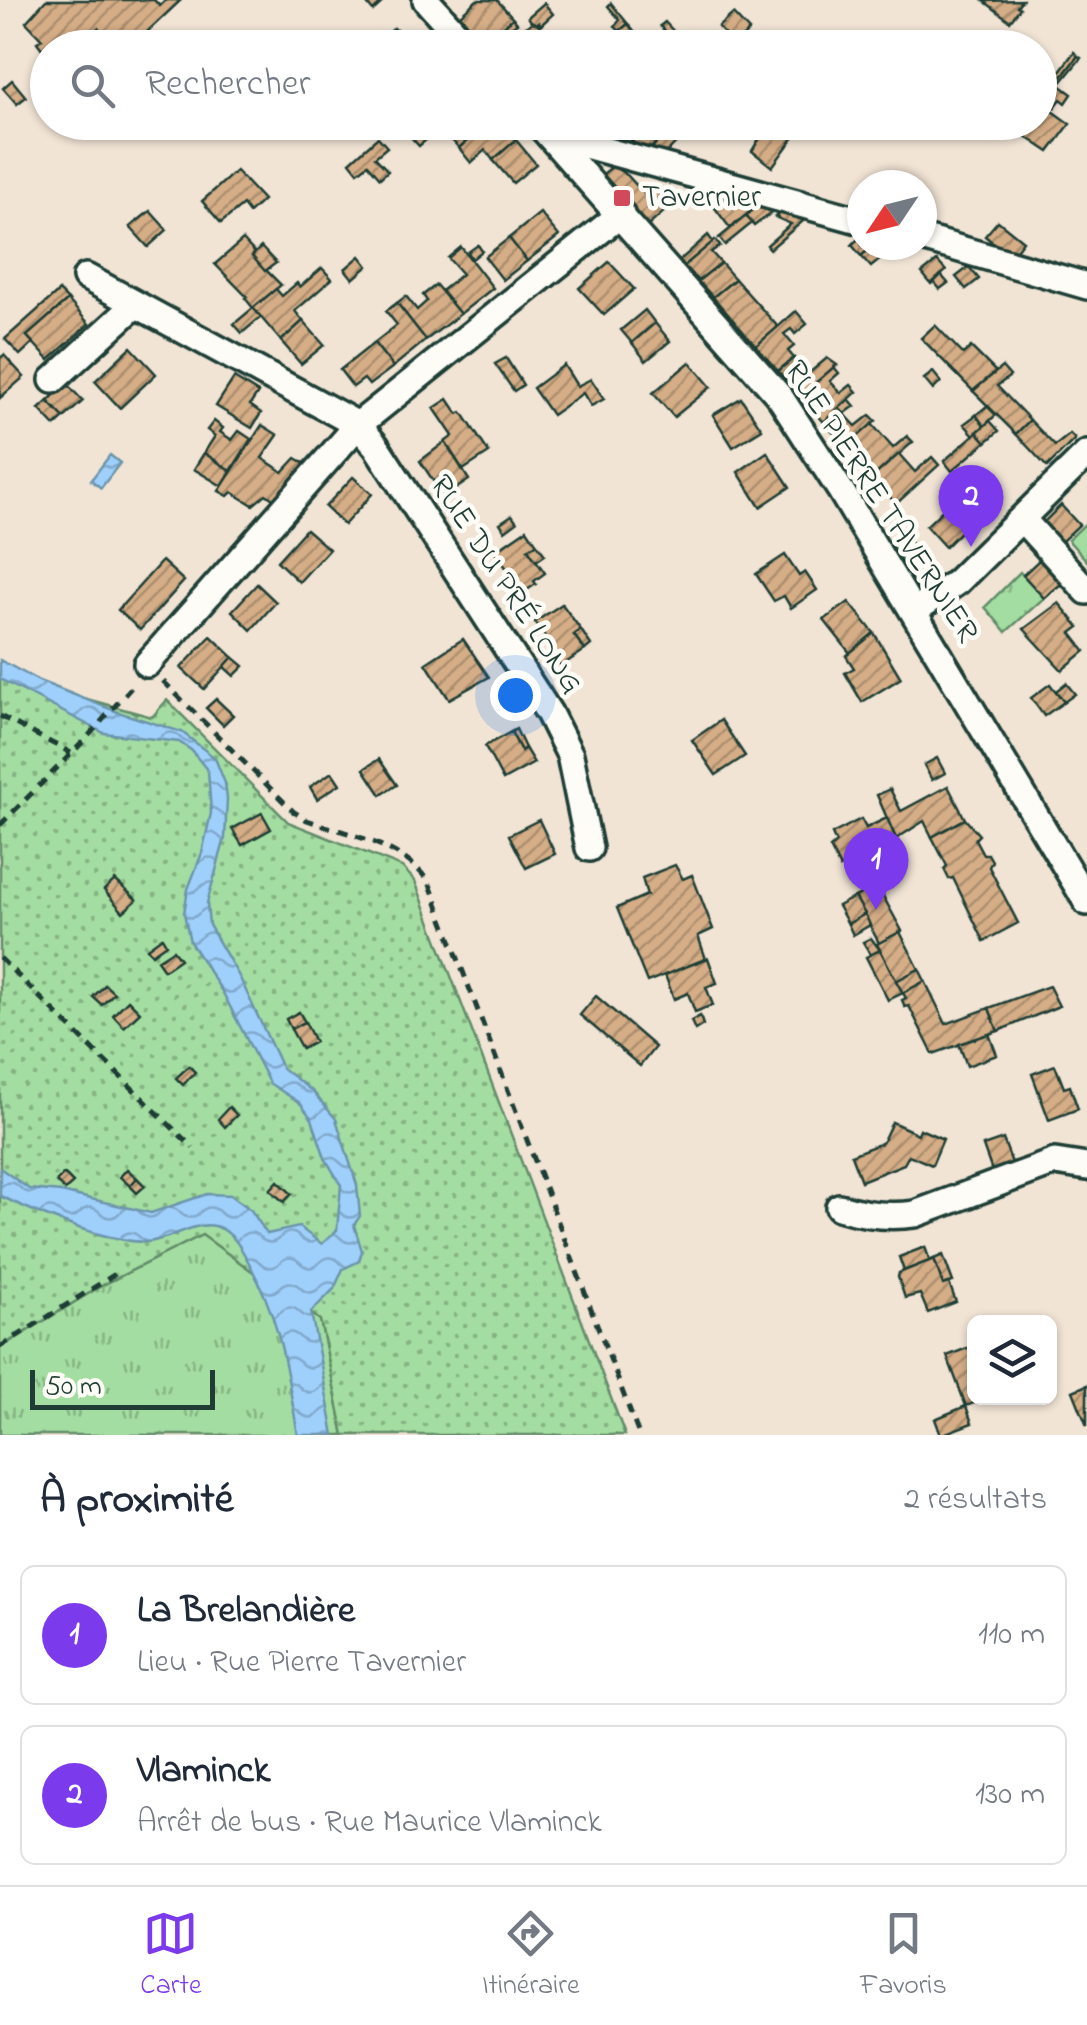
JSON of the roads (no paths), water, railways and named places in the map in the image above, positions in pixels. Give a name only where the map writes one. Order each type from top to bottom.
[{"type":"street","points":[[426,0],[453,30]]},
{"type":"street","name":"RUE PIERRE TAVERNIER","points":[[553,140],[780,397],[914,611],[1087,902]]},
{"type":"street","points":[[582,140],[847,216]]},
{"type":"street","points":[[147,664],[358,425],[621,214]]},
{"type":"street","points":[[937,242],[1087,286]]},
{"type":"street","points":[[86,276],[134,306],[358,425]]},
{"type":"street","points":[[54,380],[134,306]]},
{"type":"street","name":"RUE DU PRÉ LONG","points":[[358,425],[418,510],[549,713],[570,755],[589,848]]},
{"type":"street","points":[[914,611],[957,582],[1087,454]]},
{"type":"street","points":[[1022,519],[1087,591]]},
{"type":"street","points":[[839,1207],[868,1215],[915,1214],[1055,1162],[1087,1167]]},
{"type":"water","points":[[110,455],[120,463],[101,488],[91,480]]},
{"type":"water","points":[[0,660],[39,681],[182,732],[215,758],[227,799],[225,838],[207,903],[209,925],[240,978],[282,1068],[312,1091],[336,1119],[357,1185],[360,1216],[354,1225],[362,1251],[359,1261],[343,1269],[334,1289],[311,1312],[334,1435],[298,1435],[281,1345],[268,1304],[245,1256],[228,1233],[209,1225],[154,1241],[109,1237],[0,1196],[0,1168],[29,1189],[61,1192],[151,1213],[207,1194],[231,1195],[251,1210],[267,1234],[299,1227],[322,1244],[337,1230],[341,1185],[325,1158],[312,1119],[300,1103],[269,1083],[223,993],[190,942],[184,913],[211,813],[208,771],[179,742],[104,733],[0,679]]},
{"type":"place","name":"Tavernier","points":[[622,198]]},
{"type":"place","name":"Vlaminck","points":[[971,547]]},
{"type":"place","name":"La Brelandière","points":[[876,910]]}]
